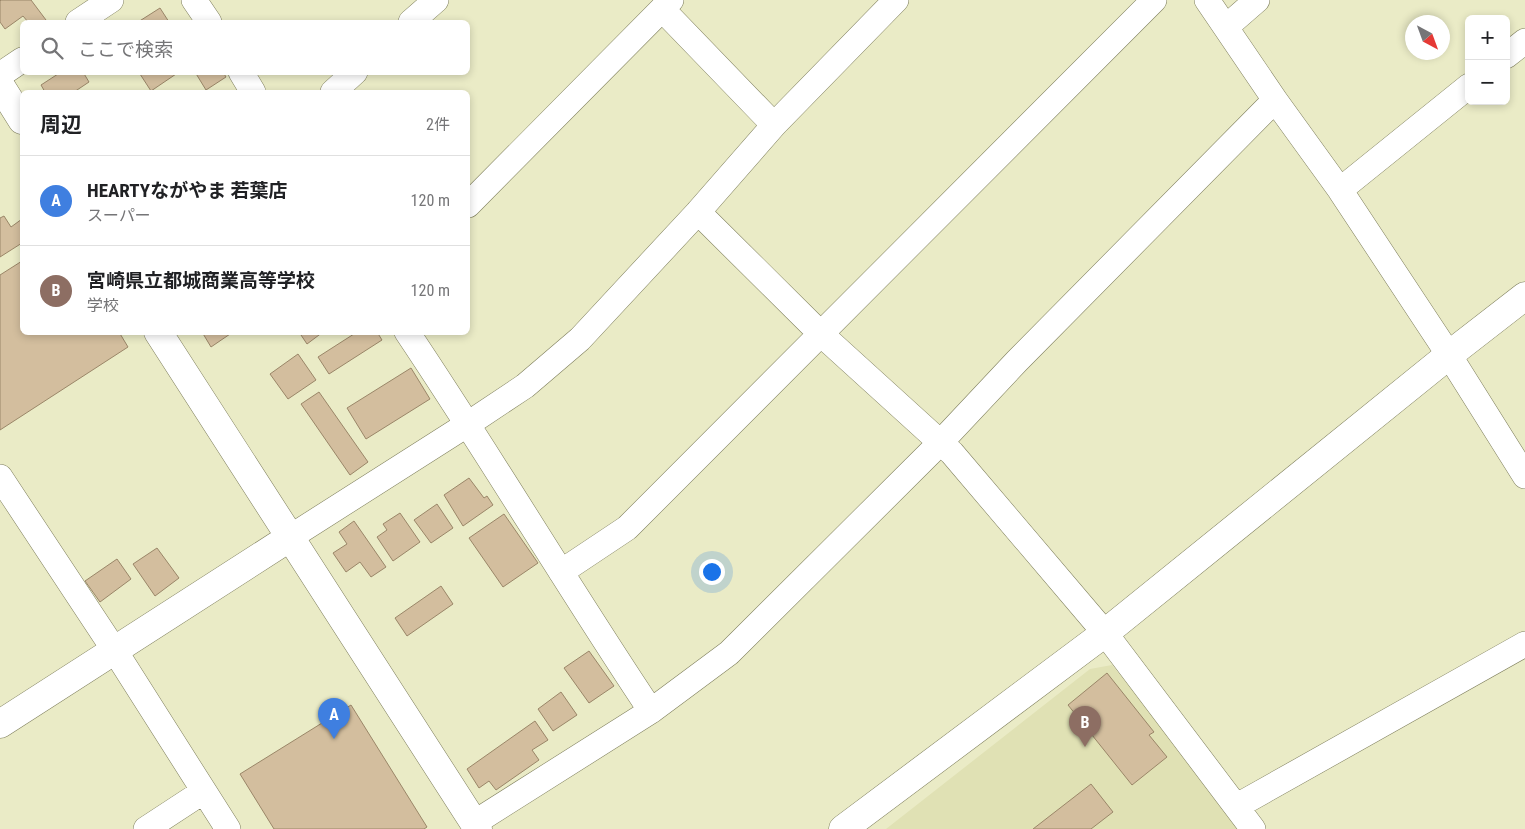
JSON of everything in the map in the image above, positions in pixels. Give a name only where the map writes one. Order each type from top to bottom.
[{"type":"street","points":[[81,20],[111,0]]},
{"type":"street","points":[[194,0],[208,20]]},
{"type":"street","points":[[413,20],[436,0]]},
{"type":"street","points":[[0,724],[525,386],[580,339],[698,212],[774,125],[896,0]]},
{"type":"street","points":[[561,572],[627,528],[1154,0]]},
{"type":"street","points":[[1207,0],[1275,100],[1340,190],[1449,355],[1525,476]]},
{"type":"street","points":[[1226,27],[1257,0]]},
{"type":"street","points":[[470,203],[666,5],[774,125]]},
{"type":"street","points":[[1510,53],[1525,41]]},
{"type":"street","points":[[0,75],[20,61]]},
{"type":"street","points":[[242,75],[252,90]]},
{"type":"street","points":[[335,90],[352,75]]},
{"type":"street","points":[[0,85],[20,117]]},
{"type":"street","points":[[1340,190],[1465,89]]},
{"type":"street","points":[[160,335],[476,826],[651,711],[729,652],[940,443],[1017,361],[1275,100]]},
{"type":"street","points":[[698,212],[821,334],[952,453],[1106,633],[1253,829]]},
{"type":"street","points":[[843,829],[1106,633],[1449,355],[1525,296]]},
{"type":"street","points":[[409,335],[651,711]]},
{"type":"street","points":[[0,477],[115,651],[228,829]]},
{"type":"street","points":[[1236,806],[1525,644]]},
{"type":"street","points":[[146,829],[204,791]]},
{"type":"shaded area","points":[[1112,665],[1244,829],[886,829],[1090,669]]},
{"type":"building","points":[[31,0],[46,20],[26,20],[23,16],[5,29],[0,22],[0,1]]},
{"type":"building","points":[[160,8],[168,20],[141,20]]},
{"type":"building","points":[[56,75],[85,75],[89,82],[77,90],[44,90],[41,85]]},
{"type":"building","points":[[141,75],[175,75],[152,90],[150,90]]},
{"type":"building","points":[[197,75],[225,75],[226,77],[206,90]]},
{"type":"building","points":[[4,216],[11,227],[20,220],[20,244],[0,257],[0,218]]},
{"type":"building","points":[[20,262],[20,335],[121,335],[128,347],[0,430],[0,275]]},
{"type":"building","points":[[204,335],[229,335],[211,347]]},
{"type":"building","points":[[301,335],[319,335],[307,344]]},
{"type":"building","points":[[352,335],[379,335],[382,340],[329,374],[318,357]]},
{"type":"building","points":[[298,354],[316,380],[288,399],[270,374]]},
{"type":"building","points":[[411,368],[430,399],[366,439],[347,408]]},
{"type":"building","points":[[319,392],[368,462],[350,475],[301,404]]},
{"type":"building","points":[[469,478],[484,498],[487,496],[493,505],[463,526],[444,495]]},
{"type":"building","points":[[437,504],[453,528],[431,543],[414,520]]},
{"type":"building","points":[[400,513],[420,542],[393,561],[377,537],[387,530],[383,524]]},
{"type":"building","points":[[504,514],[538,563],[503,587],[469,538]]},
{"type":"building","points":[[354,521],[386,567],[371,577],[360,562],[346,572],[333,553],[347,544],[339,532]]},
{"type":"building","points":[[157,548],[179,578],[155,596],[133,564]]},
{"type":"building","points":[[117,559],[131,579],[100,602],[85,581]]},
{"type":"building","points":[[441,586],[453,604],[407,636],[395,618]]},
{"type":"building","points":[[589,651],[614,686],[589,703],[564,668]]},
{"type":"building","points":[[1107,673],[1154,732],[1149,735],[1167,757],[1132,785],[1068,705]]},
{"type":"building","points":[[561,692],[577,715],[553,731],[538,709]]},
{"type":"building","points":[[351,705],[427,827],[424,829],[274,829],[240,774]]},
{"type":"building","points":[[535,721],[548,740],[532,750],[539,760],[496,790],[489,781],[479,788],[467,769]]},
{"type":"building","points":[[1091,784],[1113,812],[1091,829],[1033,829]]},
{"type":"place","name":"HEARTYながやま 若葉店","points":[[334,739]]},
{"type":"place","name":"宮崎県立都城商業高等学校","points":[[1085,747]]}]
